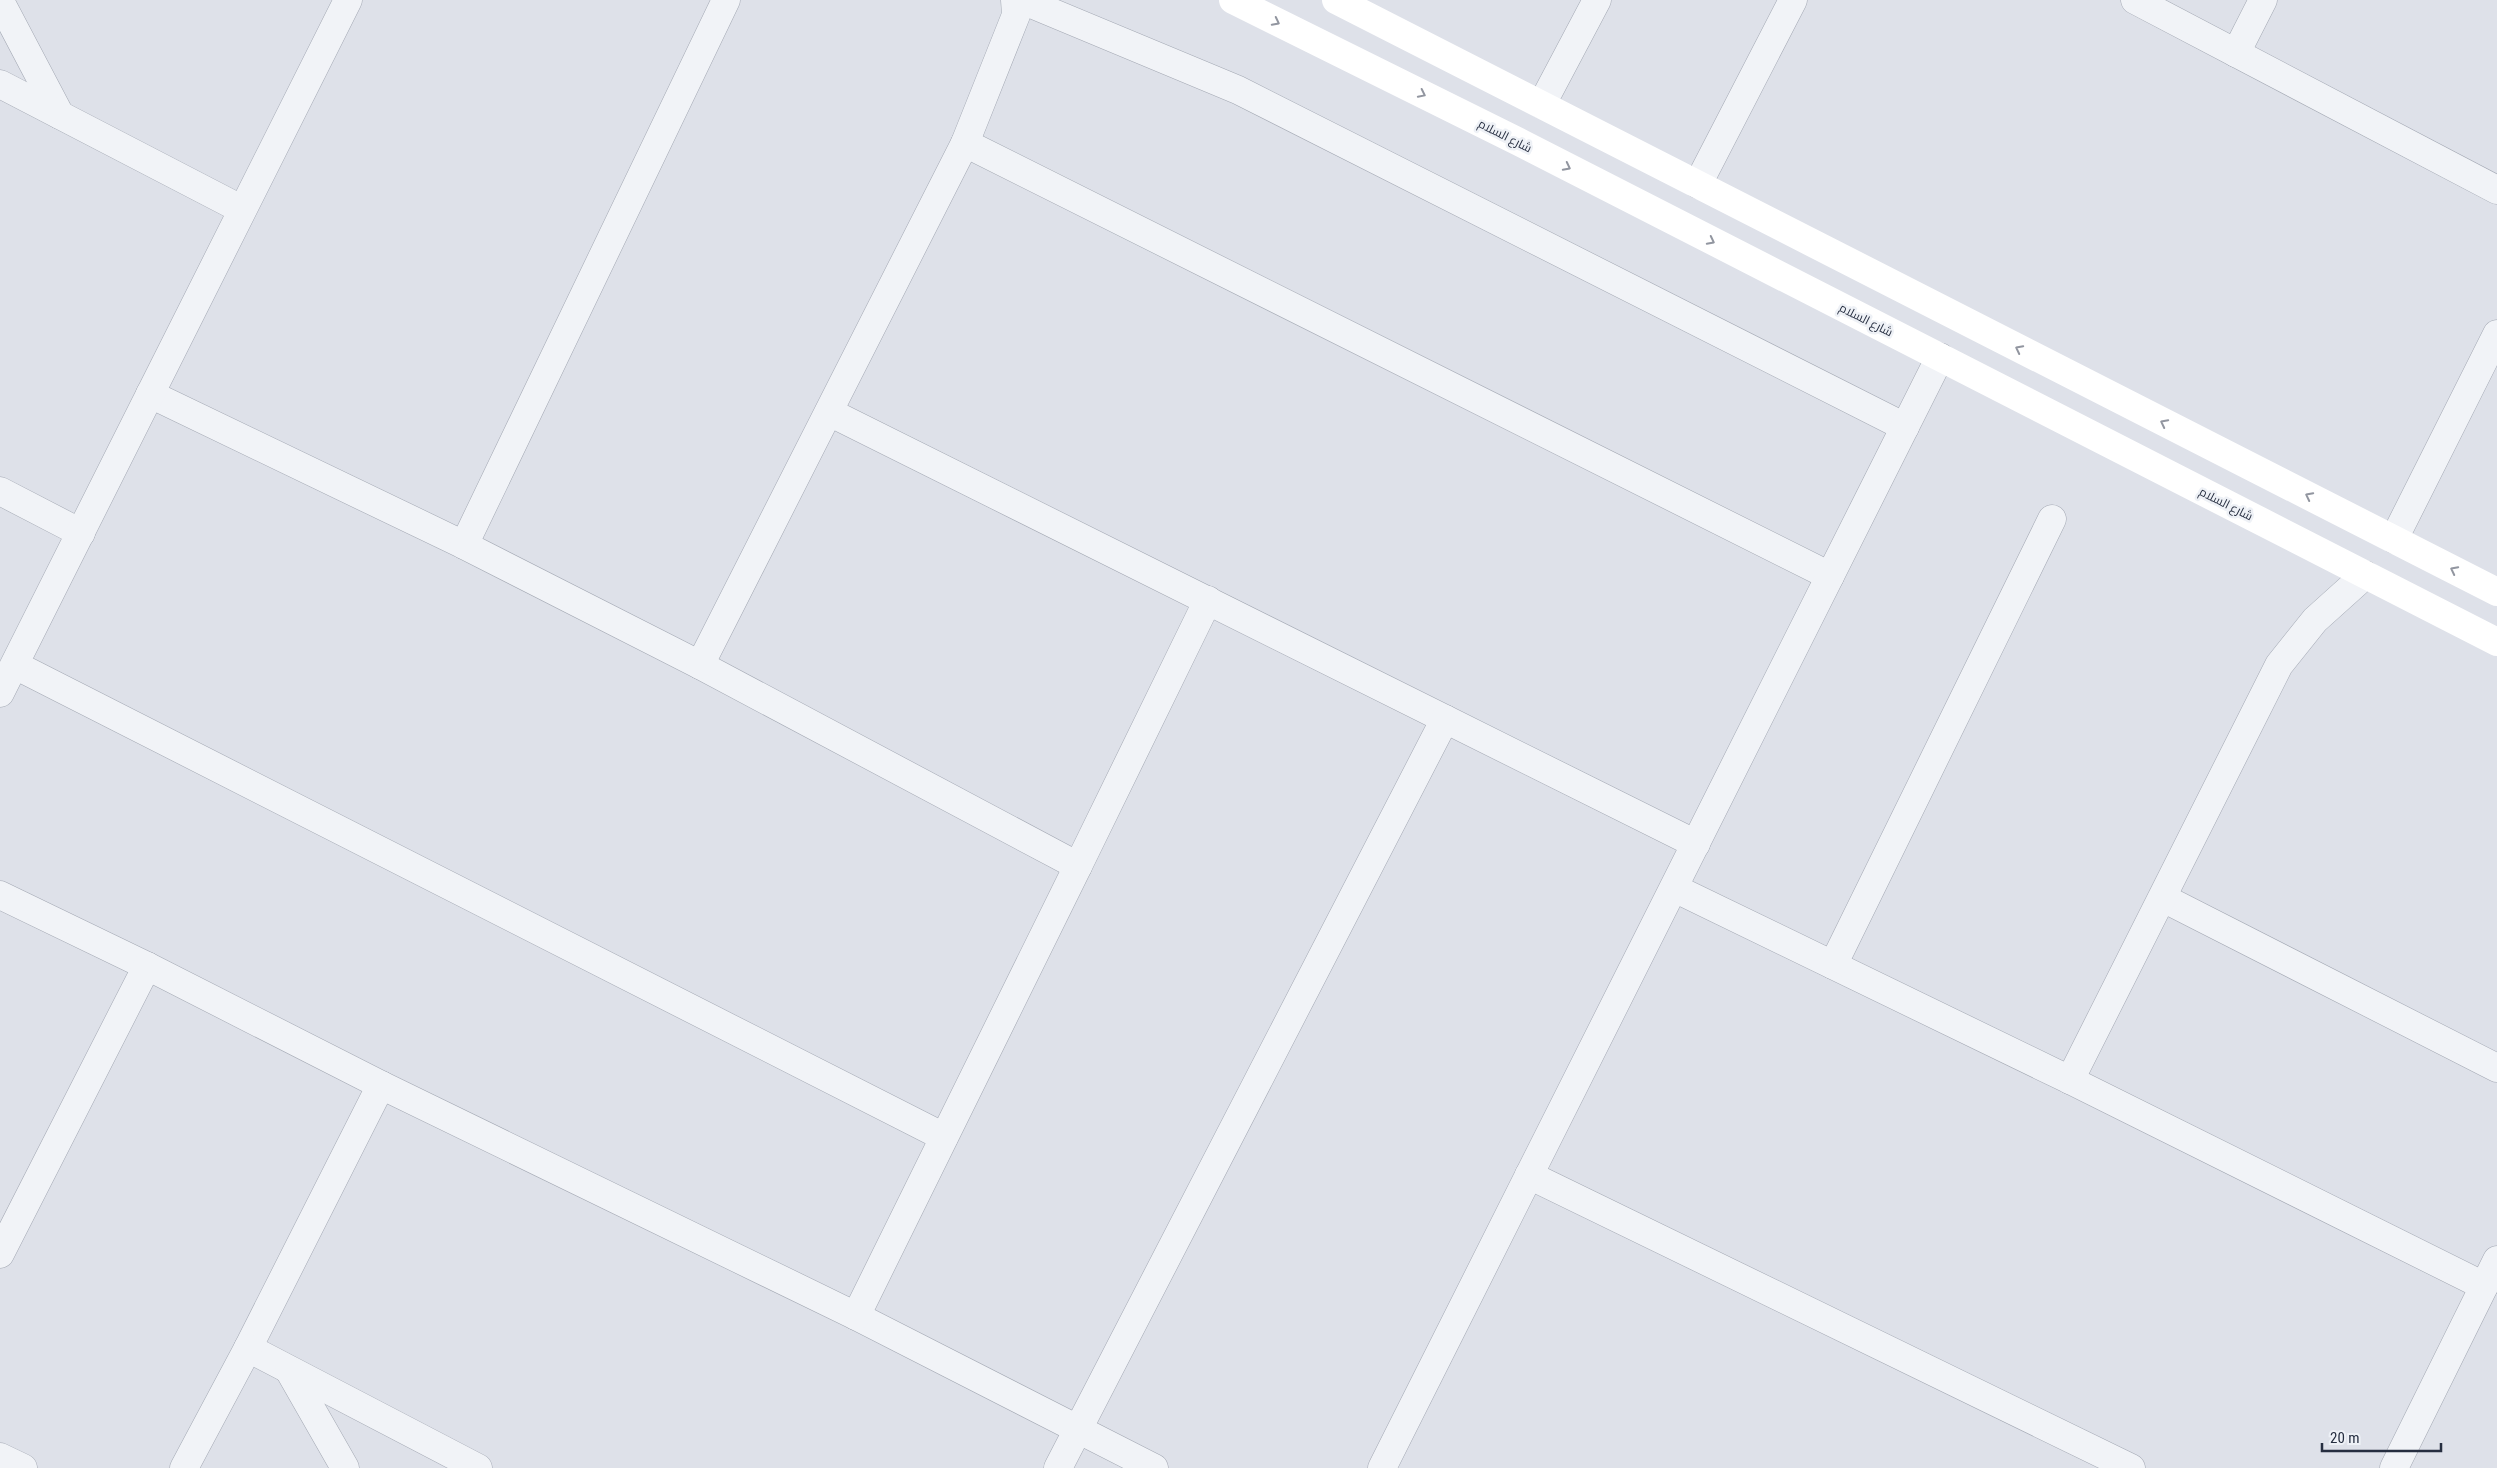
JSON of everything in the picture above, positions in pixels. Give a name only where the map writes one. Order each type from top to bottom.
[{"type":"main road","name":"شارع السلام","points":[[1233,0],[1521,143],[2497,642]]},
{"type":"main road","points":[[1336,0],[1698,184],[1954,317],[2497,592]]},
{"type":"street","points":[[0,693],[241,209],[348,0]]},
{"type":"street","points":[[464,545],[726,0]]},
{"type":"street","points":[[700,664],[965,143],[1016,15],[1015,0]]},
{"type":"street","points":[[1022,0],[1238,90],[1905,427]]},
{"type":"street","points":[[1542,104],[1597,0]]},
{"type":"street","points":[[1698,184],[1793,0]]},
{"type":"street","points":[[2135,0],[2497,190]]},
{"type":"street","points":[[2236,53],[2263,0]]},
{"type":"street","points":[[0,1],[60,115]]},
{"type":"street","points":[[0,84],[241,209]]},
{"type":"street","points":[[965,143],[1830,576]]},
{"type":"street","points":[[2394,539],[2497,334]]},
{"type":"street","points":[[1382,1468],[1940,357]]},
{"type":"street","points":[[150,394],[464,545],[700,664],[1078,866]]},
{"type":"street","points":[[829,412],[1696,844]]},
{"type":"street","points":[[0,491],[81,533]]},
{"type":"street","points":[[1833,965],[2052,519]]},
{"type":"street","points":[[2070,1080],[2279,665],[2316,620],[2365,575]]},
{"type":"street","points":[[856,1316],[1208,600]]},
{"type":"street","points":[[15,664],[944,1137]]},
{"type":"street","points":[[1058,1468],[1445,719]]},
{"type":"street","points":[[1674,888],[2070,1080],[2484,1286]]},
{"type":"street","points":[[0,895],[147,966],[381,1085],[856,1316],[1078,1431],[1154,1468]]},
{"type":"street","points":[[2163,898],[2497,1068]]},
{"type":"street","points":[[0,1254],[147,966]]},
{"type":"street","points":[[184,1468],[248,1348],[381,1085]]},
{"type":"street","points":[[1529,1175],[2131,1468]]},
{"type":"street","points":[[2394,1468],[2497,1260]]},
{"type":"street","points":[[248,1348],[478,1468]]},
{"type":"street","points":[[289,1370],[345,1468]]},
{"type":"street","points":[[0,1457],[23,1468]]}]
